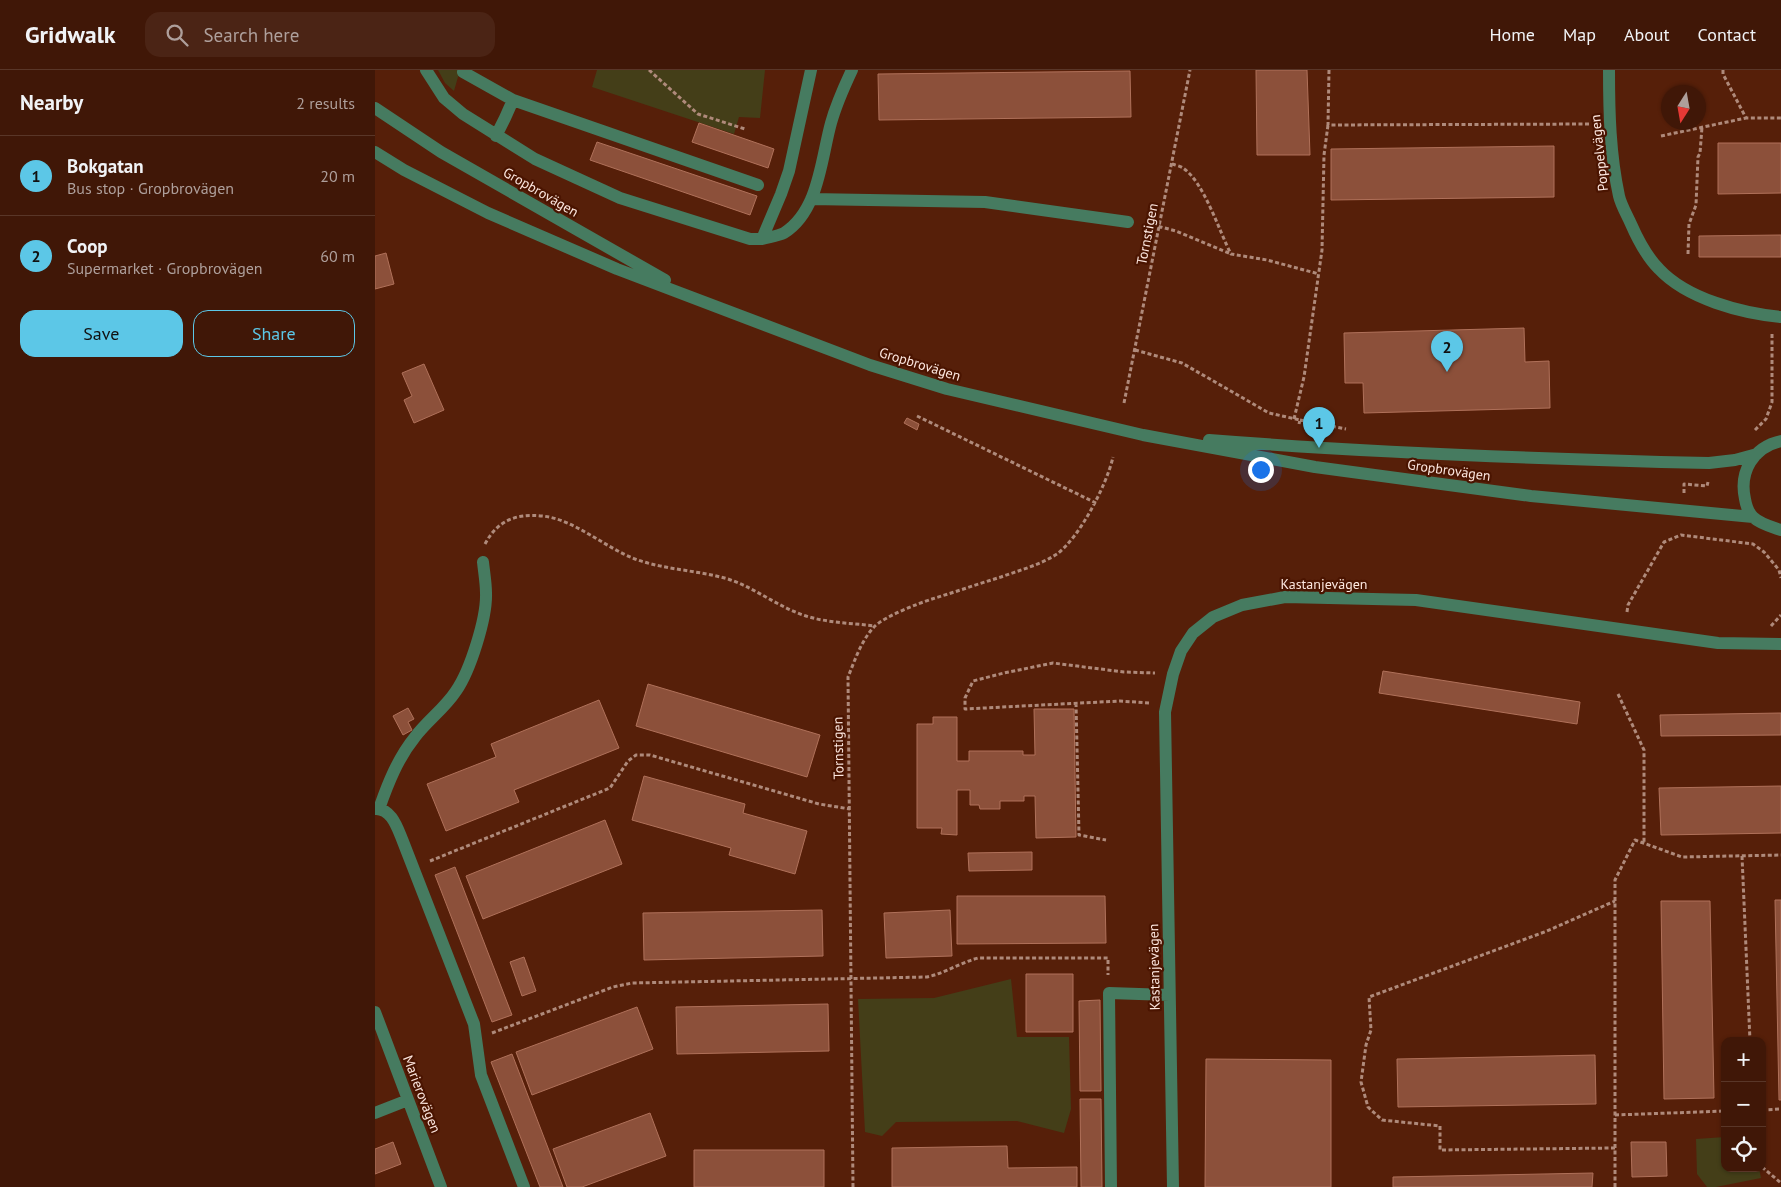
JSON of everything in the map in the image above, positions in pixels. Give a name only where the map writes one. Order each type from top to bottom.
[{"type":"street","points":[[426,70],[445,98],[463,114],[495,136],[535,159],[620,198],[750,239],[762,239],[782,234],[795,224],[811,199],[832,120],[852,70]]},
{"type":"street","points":[[762,239],[789,171],[811,70]]},
{"type":"street","name":"Poppelvägen","points":[[1609,70],[1609,124],[1619,198],[1640,246],[1659,270],[1684,288],[1711,301],[1755,314],[1776,316]]},
{"type":"street","points":[[463,72],[513,100],[758,186]]},
{"type":"street","points":[[495,136],[513,100]]},
{"type":"street","name":"Gropbrovägen","points":[[375,108],[441,152],[696,298]]},
{"type":"street","name":"Gropbrovägen","points":[[375,152],[403,170],[489,213],[617,269],[871,364],[947,388],[1143,435],[1315,467],[1531,496],[1753,516]]},
{"type":"street","points":[[811,199],[985,202],[1128,222]]},
{"type":"street","points":[[1781,431],[1776,442],[1757,454],[1745,470],[1743,490],[1746,504],[1753,516],[1768,526],[1781,530]]},
{"type":"street","name":"Gropbrovägen","points":[[1143,435],[1329,449],[1521,458],[1709,463],[1735,460],[1757,454]]},
{"type":"street","points":[[483,562],[486,593],[485,613],[461,681],[456,692],[404,751],[377,809],[387,812],[394,821],[413,868],[473,1024],[481,1075],[524,1187]]},
{"type":"street","name":"Kastanjevägen","points":[[1173,1187],[1165,712],[1173,674],[1181,651],[1193,633],[1213,617],[1242,605],[1285,597],[1416,600],[1718,643],[1781,644]]},
{"type":"street","points":[[1111,1187],[1109,994],[1169,995]]},
{"type":"street","name":"Marierovägen","points":[[375,1012],[441,1187]]},
{"type":"street","points":[[375,1114],[408,1100]]},
{"type":"path","points":[[649,70],[698,114],[745,129]]},
{"type":"path","name":"Tornstigen","points":[[1124,403],[1190,70]]},
{"type":"path","points":[[1294,418],[1304,377],[1322,250],[1324,155],[1328,125],[1329,70]]},
{"type":"path","points":[[1723,70],[1723,74],[1746,118]]},
{"type":"path","points":[[1706,126],[1746,118],[1781,118]]},
{"type":"path","points":[[1328,125],[1609,124]]},
{"type":"path","points":[[1661,136],[1688,130]]},
{"type":"path","points":[[1688,254],[1689,224],[1696,205],[1698,157],[1702,130]]},
{"type":"path","points":[[1172,164],[1183,168],[1195,181],[1210,208],[1231,254]]},
{"type":"path","points":[[1128,222],[1142,222],[1159,226],[1176,231],[1231,254],[1267,260],[1319,274]]},
{"type":"path","points":[[1751,434],[1766,419],[1772,402],[1776,316]]},
{"type":"path","points":[[1135,350],[1182,363],[1269,413],[1294,418],[1299,422],[1351,430]]},
{"type":"path","points":[[917,416],[1095,503]]},
{"type":"path","name":"Tornstigen","points":[[853,1187],[848,678],[865,639],[875,626],[899,612],[920,603],[1039,564],[1058,553],[1072,538],[1095,503],[1109,473],[1113,457]]},
{"type":"path","points":[[1681,535],[1684,484],[1707,486],[1709,463]]},
{"type":"path","points":[[483,562],[485,545],[498,526],[518,517],[542,516],[565,522],[614,550],[636,559],[673,569],[712,575],[735,582],[754,589],[804,615],[822,620],[875,626]]},
{"type":"path","points":[[1625,630],[1628,605],[1665,542],[1681,535],[1753,544],[1780,570],[1781,578]]},
{"type":"path","points":[[1167,702],[1162,704],[1120,701],[965,709],[965,698],[973,681],[1053,663],[1124,672],[1173,674]]},
{"type":"path","points":[[1618,694],[1644,750],[1644,843]]},
{"type":"path","points":[[1076,703],[1079,835],[1106,840]]},
{"type":"path","points":[[413,868],[611,788],[629,761],[636,755],[650,755],[819,804],[850,809]]},
{"type":"path","points":[[1615,1187],[1615,880],[1635,840],[1682,857],[1781,855]]},
{"type":"path","points":[[1742,856],[1749,1037]]},
{"type":"path","points":[[1615,902],[1547,931],[1369,997],[1371,1030],[1366,1045],[1361,1082],[1368,1107],[1382,1120],[1440,1126],[1440,1150],[1615,1148]]},
{"type":"path","points":[[475,1040],[613,987],[632,983],[927,977],[943,974],[964,962],[978,958],[1108,958],[1109,994]]},
{"type":"path","points":[[1766,1110],[1781,1109]]},
{"type":"path","points":[[1615,1115],[1721,1111]]},
{"type":"path","points":[[1766,1171],[1781,1184]]},
{"type":"shaded area","points":[[438,70],[460,70],[454,91],[445,83]]},
{"type":"shaded area","points":[[597,70],[765,70],[760,118],[739,117],[734,134],[592,87]]},
{"type":"shaded area","points":[[1011,979],[1017,1037],[1069,1037],[1071,1109],[1064,1133],[1017,1121],[896,1122],[882,1136],[865,1132],[858,999],[934,998]]},
{"type":"shaded area","points":[[1721,1137],[1721,1172],[1760,1172],[1761,1178],[1707,1187],[1697,1174],[1696,1139]]},
{"type":"building","points":[[1256,70],[1307,70],[1310,155],[1257,155]]},
{"type":"building","points":[[1130,71],[1131,117],[879,120],[878,74]]},
{"type":"building","points":[[699,123],[774,149],[768,168],[692,142]]},
{"type":"building","points":[[597,142],[757,196],[750,215],[590,160]]},
{"type":"building","points":[[1718,143],[1781,143],[1781,193],[1718,194]]},
{"type":"building","points":[[1554,146],[1554,197],[1331,200],[1331,149]]},
{"type":"building","points":[[1781,235],[1781,257],[1699,257],[1699,236]]},
{"type":"building","points":[[386,253],[394,284],[375,289],[375,256]]},
{"type":"building","points":[[1524,328],[1525,362],[1549,361],[1550,408],[1364,413],[1363,383],[1345,383],[1344,333]]},
{"type":"building","points":[[424,364],[444,410],[414,423],[404,400],[412,396],[402,373]]},
{"type":"building","points":[[1307,413],[1322,416],[1321,421],[1307,418]]},
{"type":"building","points":[[907,418],[919,424],[917,430],[904,423]]},
{"type":"building","points":[[1383,671],[1580,702],[1577,724],[1379,693]]},
{"type":"building","points":[[648,684],[820,735],[807,777],[636,726]]},
{"type":"building","points":[[599,700],[619,748],[514,790],[519,802],[446,831],[427,784],[496,757],[491,744]]},
{"type":"building","points":[[408,708],[414,719],[408,722],[412,730],[403,735],[393,716]]},
{"type":"building","points":[[1034,709],[1074,709],[1076,837],[1036,838],[1035,796],[1024,796],[1024,801],[1000,801],[1000,809],[980,809],[979,805],[970,805],[970,790],[957,790],[957,835],[941,834],[942,828],[917,828],[917,724],[933,724],[933,717],[957,717],[957,761],[969,761],[969,751],[1023,751],[1023,755],[1035,755]]},
{"type":"building","points":[[1781,713],[1781,735],[1661,736],[1660,715]]},
{"type":"building","points":[[644,776],[745,804],[743,813],[807,831],[795,874],[729,855],[731,848],[632,820]]},
{"type":"building","points":[[1781,786],[1781,833],[1661,835],[1659,788]]},
{"type":"building","points":[[605,820],[622,864],[483,919],[466,876]]},
{"type":"building","points":[[1032,852],[1032,870],[969,871],[968,853]]},
{"type":"building","points":[[455,867],[512,1015],[492,1022],[435,875]]},
{"type":"building","points":[[957,896],[1105,896],[1106,943],[957,944]]},
{"type":"building","points":[[1775,900],[1781,900],[1781,1100],[1779,1100]]},
{"type":"building","points":[[1661,901],[1710,901],[1714,1098],[1664,1099]]},
{"type":"building","points":[[822,910],[823,956],[644,960],[643,913]]},
{"type":"building","points":[[950,910],[952,956],[886,958],[884,913]]},
{"type":"building","points":[[524,957],[536,991],[522,996],[510,962]]},
{"type":"building","points":[[1026,974],[1073,974],[1073,1032],[1026,1032]]},
{"type":"building","points":[[1100,1000],[1101,1091],[1080,1091],[1079,1001]]},
{"type":"building","points":[[828,1004],[829,1051],[677,1054],[676,1007]]},
{"type":"building","points":[[637,1007],[653,1049],[532,1095],[516,1052]]},
{"type":"building","points":[[512,1054],[563,1187],[540,1187],[491,1062]]},
{"type":"building","points":[[1595,1055],[1596,1104],[1398,1107],[1397,1059]]},
{"type":"building","points":[[1206,1059],[1331,1060],[1331,1187],[1205,1187]]},
{"type":"building","points":[[1080,1099],[1101,1099],[1102,1187],[1081,1187]]},
{"type":"building","points":[[650,1113],[666,1156],[582,1187],[567,1187],[553,1149]]},
{"type":"building","points":[[393,1142],[401,1164],[375,1174],[375,1149]]},
{"type":"building","points":[[1631,1142],[1666,1142],[1667,1176],[1632,1177]]},
{"type":"building","points":[[1007,1146],[1008,1168],[1077,1167],[1077,1187],[892,1187],[892,1148]]},
{"type":"building","points":[[694,1150],[824,1150],[824,1187],[694,1187]]},
{"type":"building","points":[[1593,1173],[1592,1187],[1393,1187],[1393,1177]]},
{"type":"place","name":"Coop","points":[[1447,372]]},
{"type":"place","name":"Bokgatan","points":[[1319,448]]}]
